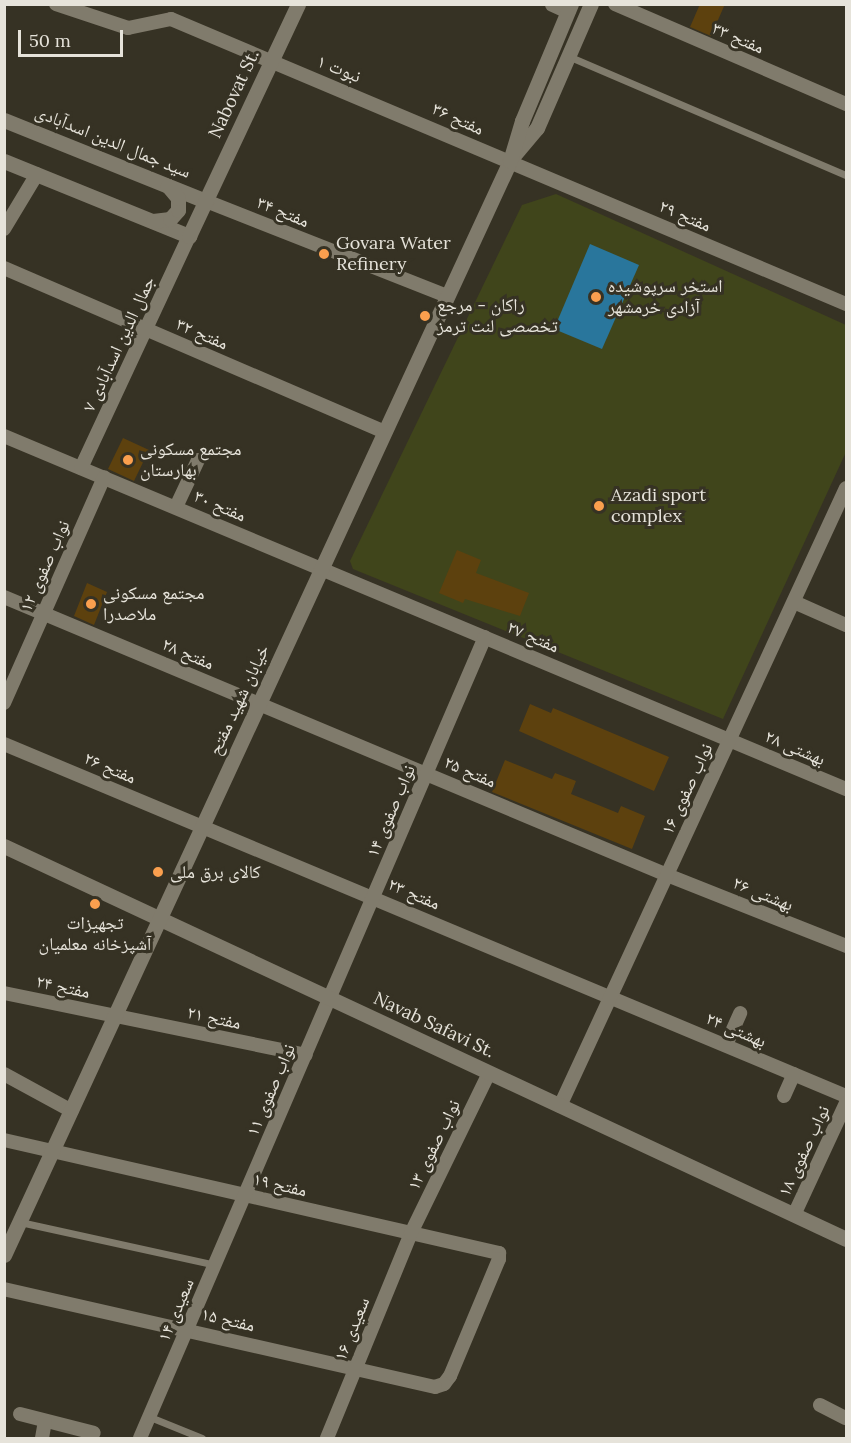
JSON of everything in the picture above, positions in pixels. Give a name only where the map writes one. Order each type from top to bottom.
[{"type":"street","points":[[56,4],[128,28],[171,19],[176,4]]},
{"type":"street","name":"Nabovat St.","points":[[189,236],[298,4]]},
{"type":"street","points":[[552,4],[570,8]]},
{"type":"street","name":"خیابان شهید مفتح","points":[[510,161],[537,128],[591,4]]},
{"type":"street","name":"مفتح ۳۳","points":[[615,4],[846,104]]},
{"type":"street","name":"خیابان شهید مفتح","points":[[4,1255],[510,161],[522,121],[570,8]]},
{"type":"street","name":"نبوت ۱","points":[[171,19],[393,110]]},
{"type":"street","name":"مفتح ۳۶","points":[[393,110],[510,161]]},
{"type":"street","name":"سید جمال الدین اسدآبادی","points":[[4,120],[206,201]]},
{"type":"street","points":[[4,161],[189,236]]},
{"type":"street","name":"مفتح ۲۹","points":[[510,161],[846,304]]},
{"type":"street","points":[[4,229],[37,174]]},
{"type":"street","points":[[153,221],[171,219],[178,210],[178,198],[166,185]]},
{"type":"street","name":"مفتح ۳۴","points":[[206,201],[447,296]]},
{"type":"street","name":"جمال الدین اسدآبادی ۷","points":[[81,468],[189,236]]},
{"type":"street","name":"مفتح ۳۲","points":[[4,268],[384,432]]},
{"type":"street","name":"مفتح ۳۰","points":[[4,436],[321,568]]},
{"type":"street","points":[[176,507],[198,460]]},
{"type":"street","name":"نواب صفوی ۱۲","points":[[4,703],[104,477]]},
{"type":"street","name":"نواب صفوی ۱۶","points":[[560,1106],[846,488]]},
{"type":"street","name":"مفتح ۲۷","points":[[321,568],[730,740]]},
{"type":"street","name":"مفتح ۲۸","points":[[4,597],[259,703]]},
{"type":"street","points":[[794,602],[846,625]]},
{"type":"street","name":"نواب صفوی ۱۴","points":[[330,999],[485,637]]},
{"type":"street","name":"مفتح ۲۵","points":[[259,703],[667,875]]},
{"type":"street","name":"بهشتی ۲۸","points":[[730,740],[846,789]]},
{"type":"street","name":"مفتح ۲۶","points":[[4,744],[202,826]]},
{"type":"street","name":"مفتح ۲۳","points":[[202,826],[611,996]]},
{"type":"street","name":"Navab Safavi St.","points":[[4,846],[846,1239]]},
{"type":"street","name":"بهشتی ۲۶","points":[[667,875],[846,946]]},
{"type":"street","name":"مفتح ۲۴","points":[[4,993],[115,1016]]},
{"type":"street","name":"بهشتی ۲۴","points":[[611,996],[846,1096]]},
{"type":"street","name":"نواب صفوی ۱۱","points":[[246,1195],[330,999]]},
{"type":"street","points":[[726,1045],[740,1012]]},
{"type":"street","name":"مفتح ۲۱","points":[[115,1016],[306,1055]]},
{"type":"street","name":"نواب صفوی ۱۳","points":[[411,1233],[489,1073]]},
{"type":"street","points":[[4,1074],[72,1111]]},
{"type":"street","points":[[784,1096],[794,1074]]},
{"type":"street","name":"نواب صفوی ۱۸","points":[[794,1215],[846,1103]]},
{"type":"street","name":"مفتح ۱۹","points":[[4,1140],[499,1253],[450,1376],[444,1384]]},
{"type":"street","name":"سعیدی ۱۴","points":[[140,1438],[246,1195]]},
{"type":"street","name":"سعیدی ۱۶","points":[[327,1438],[411,1233]]},
{"type":"street","name":"مفتح ۱۵","points":[[4,1289],[356,1367],[435,1387],[444,1384]]},
{"type":"street","points":[[820,1405],[846,1418]]},
{"type":"street","points":[[20,1414],[94,1433]]},
{"type":"street","points":[[42,1438],[45,1421]]},
{"type":"lane","points":[[568,56],[846,175]]},
{"type":"lane","points":[[20,1221],[215,1265]]},
{"type":"lane","points":[[150,1417],[202,1438]]},
{"type":"green space","name":"Azadi sport complex","points":[[556,194],[846,325],[846,452],[723,719],[353,569],[350,561],[522,205]]},
{"type":"water","name":"استخر سرپوشیده آزادی خرمشهر","points":[[590,244],[639,265],[602,349],[554,329]]},
{"type":"building","points":[[700,4],[725,4],[711,36],[690,27]]},
{"type":"building","name":"مجتمع مسکونی بهارستان","points":[[123,438],[149,450],[134,481],[108,469]]},
{"type":"building","points":[[457,550],[481,560],[476,573],[529,593],[520,616],[465,599],[463,603],[439,593]]},
{"type":"building","name":"مجتمع مسکونی ملاصدرا","points":[[87,583],[107,592],[94,625],[74,616]]},
{"type":"building","points":[[530,704],[551,713],[553,708],[669,757],[654,791],[519,731]]},
{"type":"building","points":[[505,760],[552,779],[555,773],[576,781],[571,794],[618,813],[621,806],[645,816],[632,849],[492,792]]},
{"type":"place","name":"Govara Water Refinery","points":[[324,254]]},
{"type":"place","name":"استخر سرپوشیده آزادی خرمشهر","points":[[596,297]]},
{"type":"place","name":"راکان - مرجع تخصصی لنت ترمز","points":[[425,316]]},
{"type":"place","name":"مجتمع مسکونی بهارستان","points":[[128,460]]},
{"type":"place","name":"Azadi sport complex","points":[[599,506]]},
{"type":"place","name":"مجتمع مسکونی ملاصدرا","points":[[91,604]]},
{"type":"place","name":"کالای برق ملی","points":[[158,872]]},
{"type":"place","name":"تجهيزات آشپزخانه معلمیان","points":[[95,904]]}]
